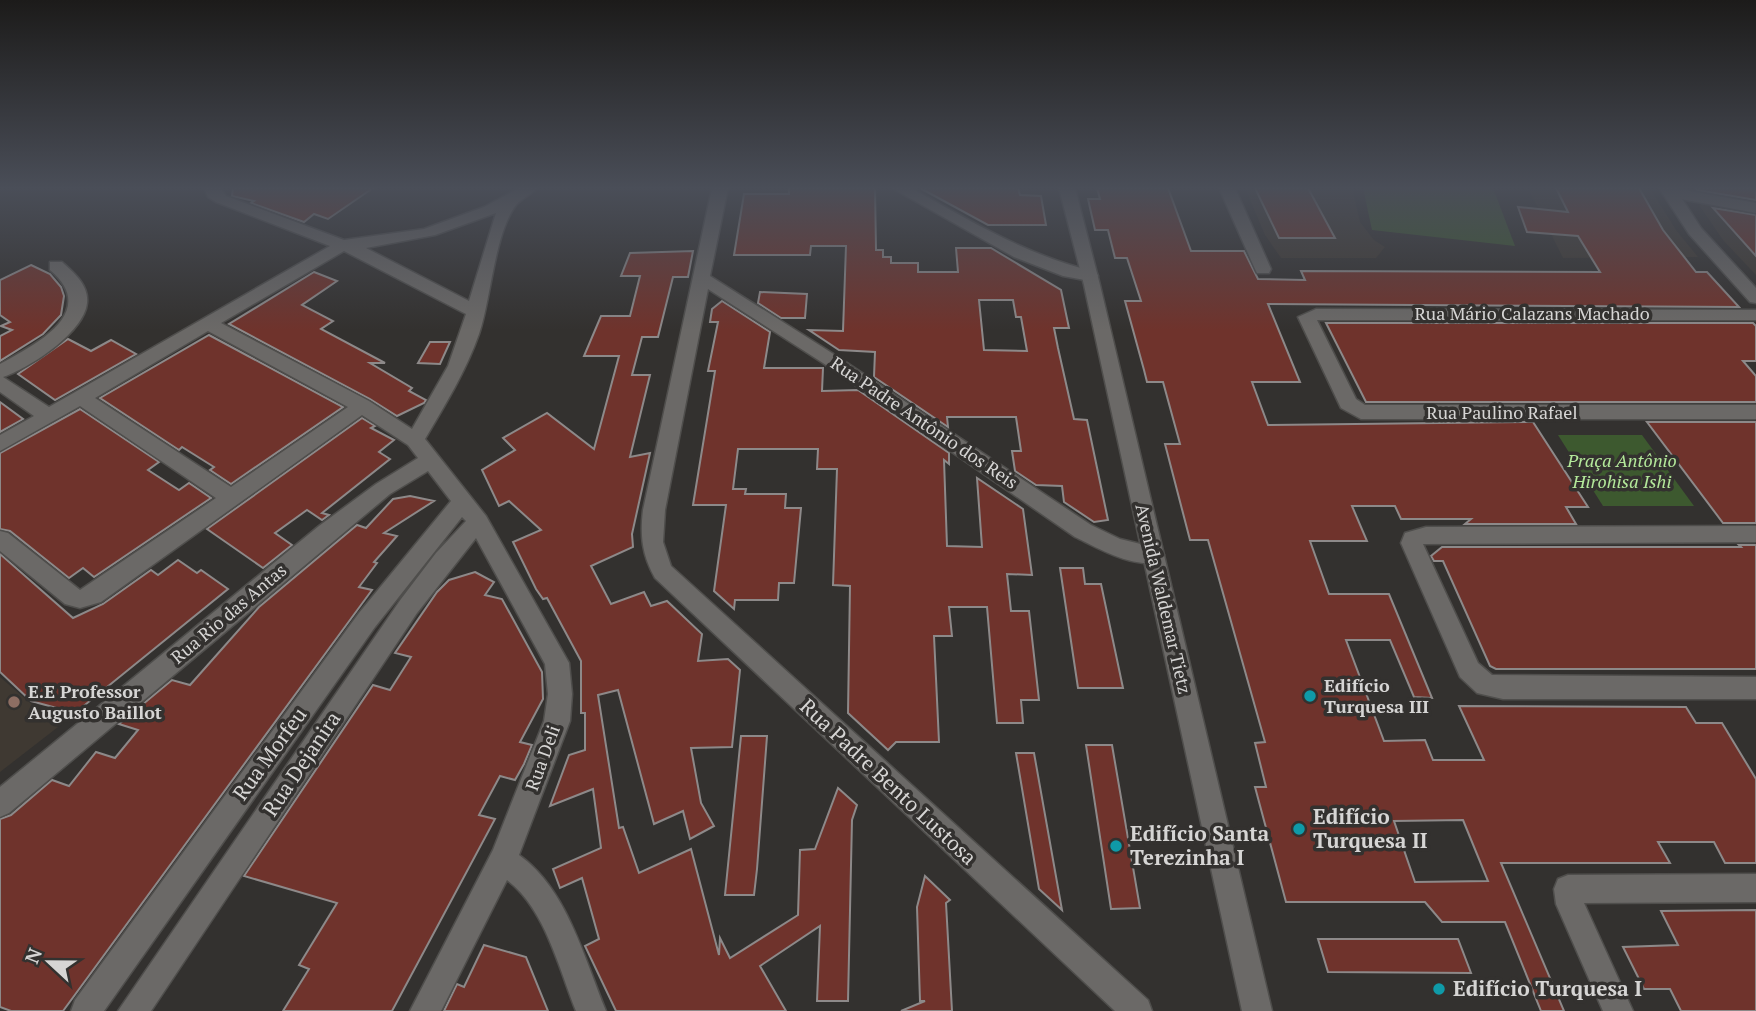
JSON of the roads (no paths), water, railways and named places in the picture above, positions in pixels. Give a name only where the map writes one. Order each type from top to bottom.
[{"type":"street","points":[[316,235],[381,261],[476,312]]},
{"type":"street","points":[[0,444],[343,245],[386,243],[422,235]]},
{"type":"street","points":[[415,440],[457,366],[476,312],[484,272],[496,235]]},
{"type":"street","points":[[701,277],[710,235]]},
{"type":"street","points":[[989,235],[1067,274],[1090,276]]},
{"type":"street","name":"Avenida Waldemar Tietz","points":[[1079,235],[1257,1011]]},
{"type":"street","points":[[1248,235],[1263,269]]},
{"type":"street","points":[[1699,235],[1756,298]]},
{"type":"street","points":[[0,372],[62,332],[78,309],[78,292],[70,279],[56,266]]},
{"type":"street","name":"Rua Padre Bento Lustosa","points":[[701,277],[654,510],[650,544],[655,559],[663,572],[1137,1011]]},
{"type":"street","name":"Rua Padre Antônio dos Reis","points":[[701,277],[829,359],[1083,531],[1116,547],[1153,555]]},
{"type":"street","name":"Rua Mário Calazans Machado","points":[[1308,316],[1756,315]]},
{"type":"street","name":"Rua Paulino Rafael","points":[[1308,316],[1348,403],[1361,412],[1756,412]]},
{"type":"street","name":"Rua Deli","points":[[209,324],[362,406],[415,440],[478,523],[557,663],[560,694],[557,722],[549,748],[503,860],[425,1011]]},
{"type":"street","points":[[0,383],[48,416]]},
{"type":"street","points":[[80,397],[231,498]]},
{"type":"street","points":[[0,539],[72,597],[80,599],[93,595],[362,406]]},
{"type":"street","name":"Rua Rio das Antas","points":[[0,804],[327,532],[383,489],[431,460]]},
{"type":"street","name":"Rua Morfeu","points":[[86,1011],[367,620],[462,502]]},
{"type":"street","name":"Rua Dejanira","points":[[133,1011],[409,606],[444,559],[478,523]]},
{"type":"street","points":[[1756,534],[1426,535],[1413,539],[1413,549],[1469,670],[1486,685],[1503,688],[1756,688]]},
{"type":"street","points":[[503,860],[529,879],[549,910],[591,1011]]},
{"type":"street","points":[[1618,1011],[1570,904],[1568,890],[1756,888]]},
{"type":"place","name":"Edifício Turquesa III","points":[[1310,696]]},
{"type":"place","name":"E.E Professor Augusto Baillot","points":[[14,702]]},
{"type":"place","name":"Edifício Turquesa II","points":[[1299,829]]},
{"type":"place","name":"Edifício Santa Terezinha I","points":[[1116,846]]},
{"type":"place","name":"Edifício Turquesa I","points":[[1439,989]]},
{"type":"park label","name":"Praça Antônio Hirohisa Ishi","points":[[1622,471]]}]
